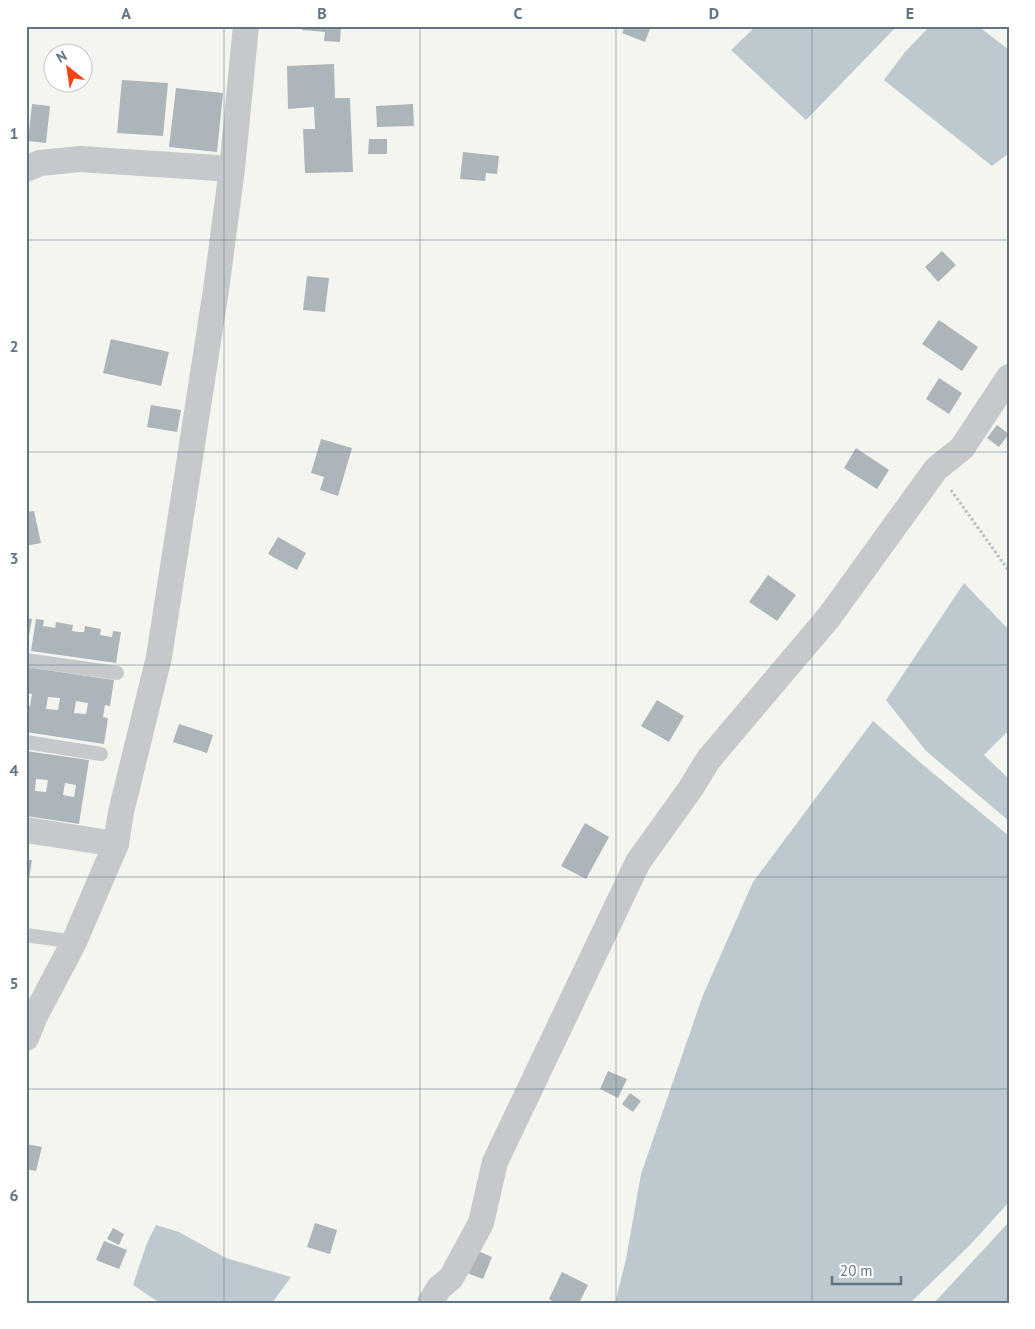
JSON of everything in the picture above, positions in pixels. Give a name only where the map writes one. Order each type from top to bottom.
[{"type":"street","points":[[29,1023],[74,942],[113,851],[159,657],[216,290],[232,169],[246,26]]},
{"type":"street","points":[[26,169],[40,163],[80,159],[232,169]]},
{"type":"street","points":[[430,1303],[439,1288],[451,1278],[481,1223],[495,1162],[638,862],[691,788],[708,760],[828,617],[936,470],[962,448],[1009,377]]},
{"type":"street","points":[[26,830],[113,851]]},
{"type":"street","points":[[26,846],[113,851]]},
{"type":"lane","points":[[26,660],[118,673]]},
{"type":"lane","points":[[26,742],[101,754]]},
{"type":"lane","points":[[26,935],[74,942]]},
{"type":"path","points":[[936,470],[1009,571]]},
{"type":"shaded area","points":[[756,26],[897,26],[806,120],[731,50]]},
{"type":"shaded area","points":[[930,26],[978,26],[1009,50],[1009,153],[992,166],[884,80],[905,52]]},
{"type":"shaded area","points":[[964,583],[1009,630],[1009,730],[984,755],[1009,779],[1009,821],[926,751],[886,700]]},
{"type":"shaded area","points":[[873,721],[1009,836],[1009,1202],[969,1246],[910,1303],[615,1303],[626,1259],[641,1174],[703,995],[753,882]]},
{"type":"shaded area","points":[[1009,1222],[1009,1303],[934,1303]]},
{"type":"shaded area","points":[[156,1225],[179,1232],[226,1258],[291,1277],[272,1303],[160,1303],[133,1285],[147,1243]]},
{"type":"building","points":[[303,26],[341,26],[340,42],[324,41],[325,32],[302,30]]},
{"type":"building","points":[[625,26],[651,26],[645,42],[622,33]]},
{"type":"building","points":[[334,64],[335,98],[350,98],[353,172],[305,173],[303,129],[315,129],[314,107],[288,109],[287,66]]},
{"type":"building","points":[[122,80],[168,83],[163,136],[117,133]]},
{"type":"building","points":[[176,88],[223,93],[217,152],[169,147]]},
{"type":"building","points":[[32,104],[50,106],[46,143],[28,141]]},
{"type":"building","points":[[413,104],[414,126],[377,127],[376,106]]},
{"type":"building","points":[[369,139],[387,139],[387,154],[368,154]]},
{"type":"building","points":[[463,152],[499,156],[497,174],[486,173],[485,181],[460,179]]},
{"type":"building","points":[[942,251],[956,265],[938,282],[925,267]]},
{"type":"building","points":[[307,276],[329,278],[325,312],[303,310]]},
{"type":"building","points":[[939,320],[978,347],[962,371],[922,344]]},
{"type":"building","points":[[111,339],[169,352],[161,386],[103,373]]},
{"type":"building","points":[[939,378],[962,393],[949,414],[926,399]]},
{"type":"building","points":[[151,405],[181,410],[177,432],[147,427]]},
{"type":"building","points":[[997,425],[1009,434],[999,447],[987,438]]},
{"type":"building","points":[[321,439],[352,448],[338,496],[320,490],[324,477],[311,473]]},
{"type":"building","points":[[856,448],[889,470],[877,489],[844,468]]},
{"type":"building","points":[[34,511],[41,543],[26,546],[26,512]]},
{"type":"building","points":[[278,537],[306,553],[297,570],[268,554]]},
{"type":"building","points":[[768,575],[796,595],[777,621],[749,602]]},
{"type":"building","points":[[26,618],[32,619],[27,646],[26,646]]},
{"type":"building","points":[[36,619],[44,620],[43,626],[55,628],[56,622],[73,625],[72,631],[78,632],[84,632],[85,626],[101,629],[100,635],[112,637],[113,631],[121,632],[116,663],[31,651]]},
{"type":"building","points":[[26,667],[114,680],[110,706],[105,705],[103,717],[108,718],[104,744],[26,732],[26,706],[30,706],[32,694],[26,693]],"holes":[[[48,697],[60,698],[58,710],[46,709]],[[76,701],[88,703],[86,714],[74,713]]]},
{"type":"building","points":[[657,700],[684,716],[669,742],[641,726]]},
{"type":"building","points":[[179,724],[213,735],[207,753],[173,742]]},
{"type":"building","points":[[26,751],[89,760],[79,824],[26,816]],"holes":[[[36,779],[48,780],[46,792],[35,791]],[[65,783],[76,785],[74,797],[63,795]]]},
{"type":"building","points":[[585,823],[609,837],[586,879],[561,866]]},
{"type":"building","points":[[26,860],[32,860],[28,886],[26,886]]},
{"type":"building","points":[[608,1071],[627,1079],[618,1098],[600,1089]]},
{"type":"building","points":[[630,1093],[641,1101],[633,1112],[622,1104]]},
{"type":"building","points":[[26,1144],[42,1147],[36,1171],[26,1169]]},
{"type":"building","points":[[315,1223],[337,1230],[330,1254],[307,1247]]},
{"type":"building","points":[[113,1228],[124,1234],[119,1245],[107,1239]]},
{"type":"building","points":[[104,1241],[127,1250],[119,1269],[96,1260]]},
{"type":"building","points":[[476,1250],[492,1257],[483,1279],[467,1273]]},
{"type":"building","points":[[562,1272],[588,1285],[579,1303],[555,1303],[549,1299]]}]
